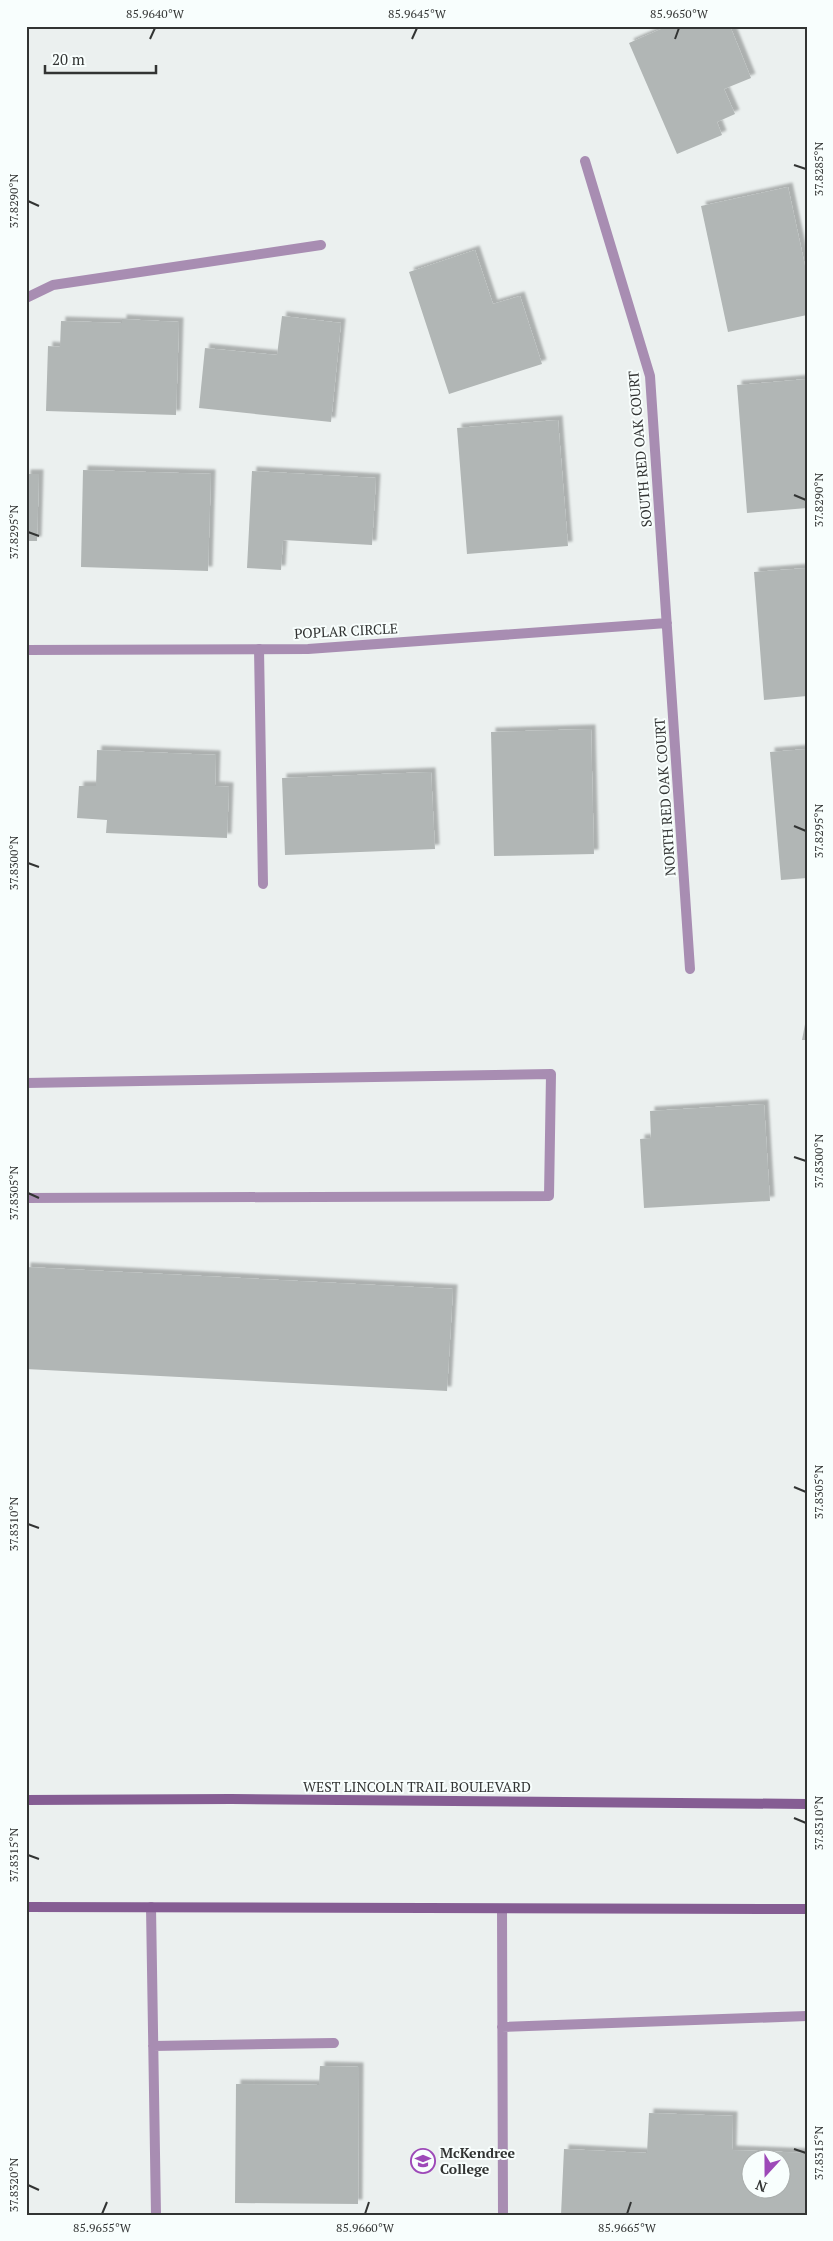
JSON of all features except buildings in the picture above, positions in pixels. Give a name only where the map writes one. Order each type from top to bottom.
[{"type":"main road","name":"WEST LINCOLN TRAIL BOULEVARD","points":[[26,1800],[231,1799],[807,1804]]},
{"type":"main road","points":[[26,1907],[807,1909]]},
{"type":"street","name":"SOUTH RED OAK COURT","points":[[585,161],[650,376],[667,623]]},
{"type":"street","points":[[26,298],[53,285],[322,245]]},
{"type":"street","name":"POPLAR CIRCLE","points":[[26,650],[308,649],[667,623]]},
{"type":"street","name":"NORTH RED OAK COURT","points":[[667,623],[690,969]]},
{"type":"street","points":[[259,649],[263,884]]},
{"type":"street","points":[[26,1084],[551,1074],[549,1196],[26,1198]]},
{"type":"street","points":[[151,1907],[156,2215]]},
{"type":"street","points":[[502,1908],[503,2215]]},
{"type":"street","points":[[502,2027],[807,2016]]},
{"type":"street","points":[[153,2046],[334,2043]]},
{"type":"place","name":"McKendree College","points":[[423,2161]]}]
